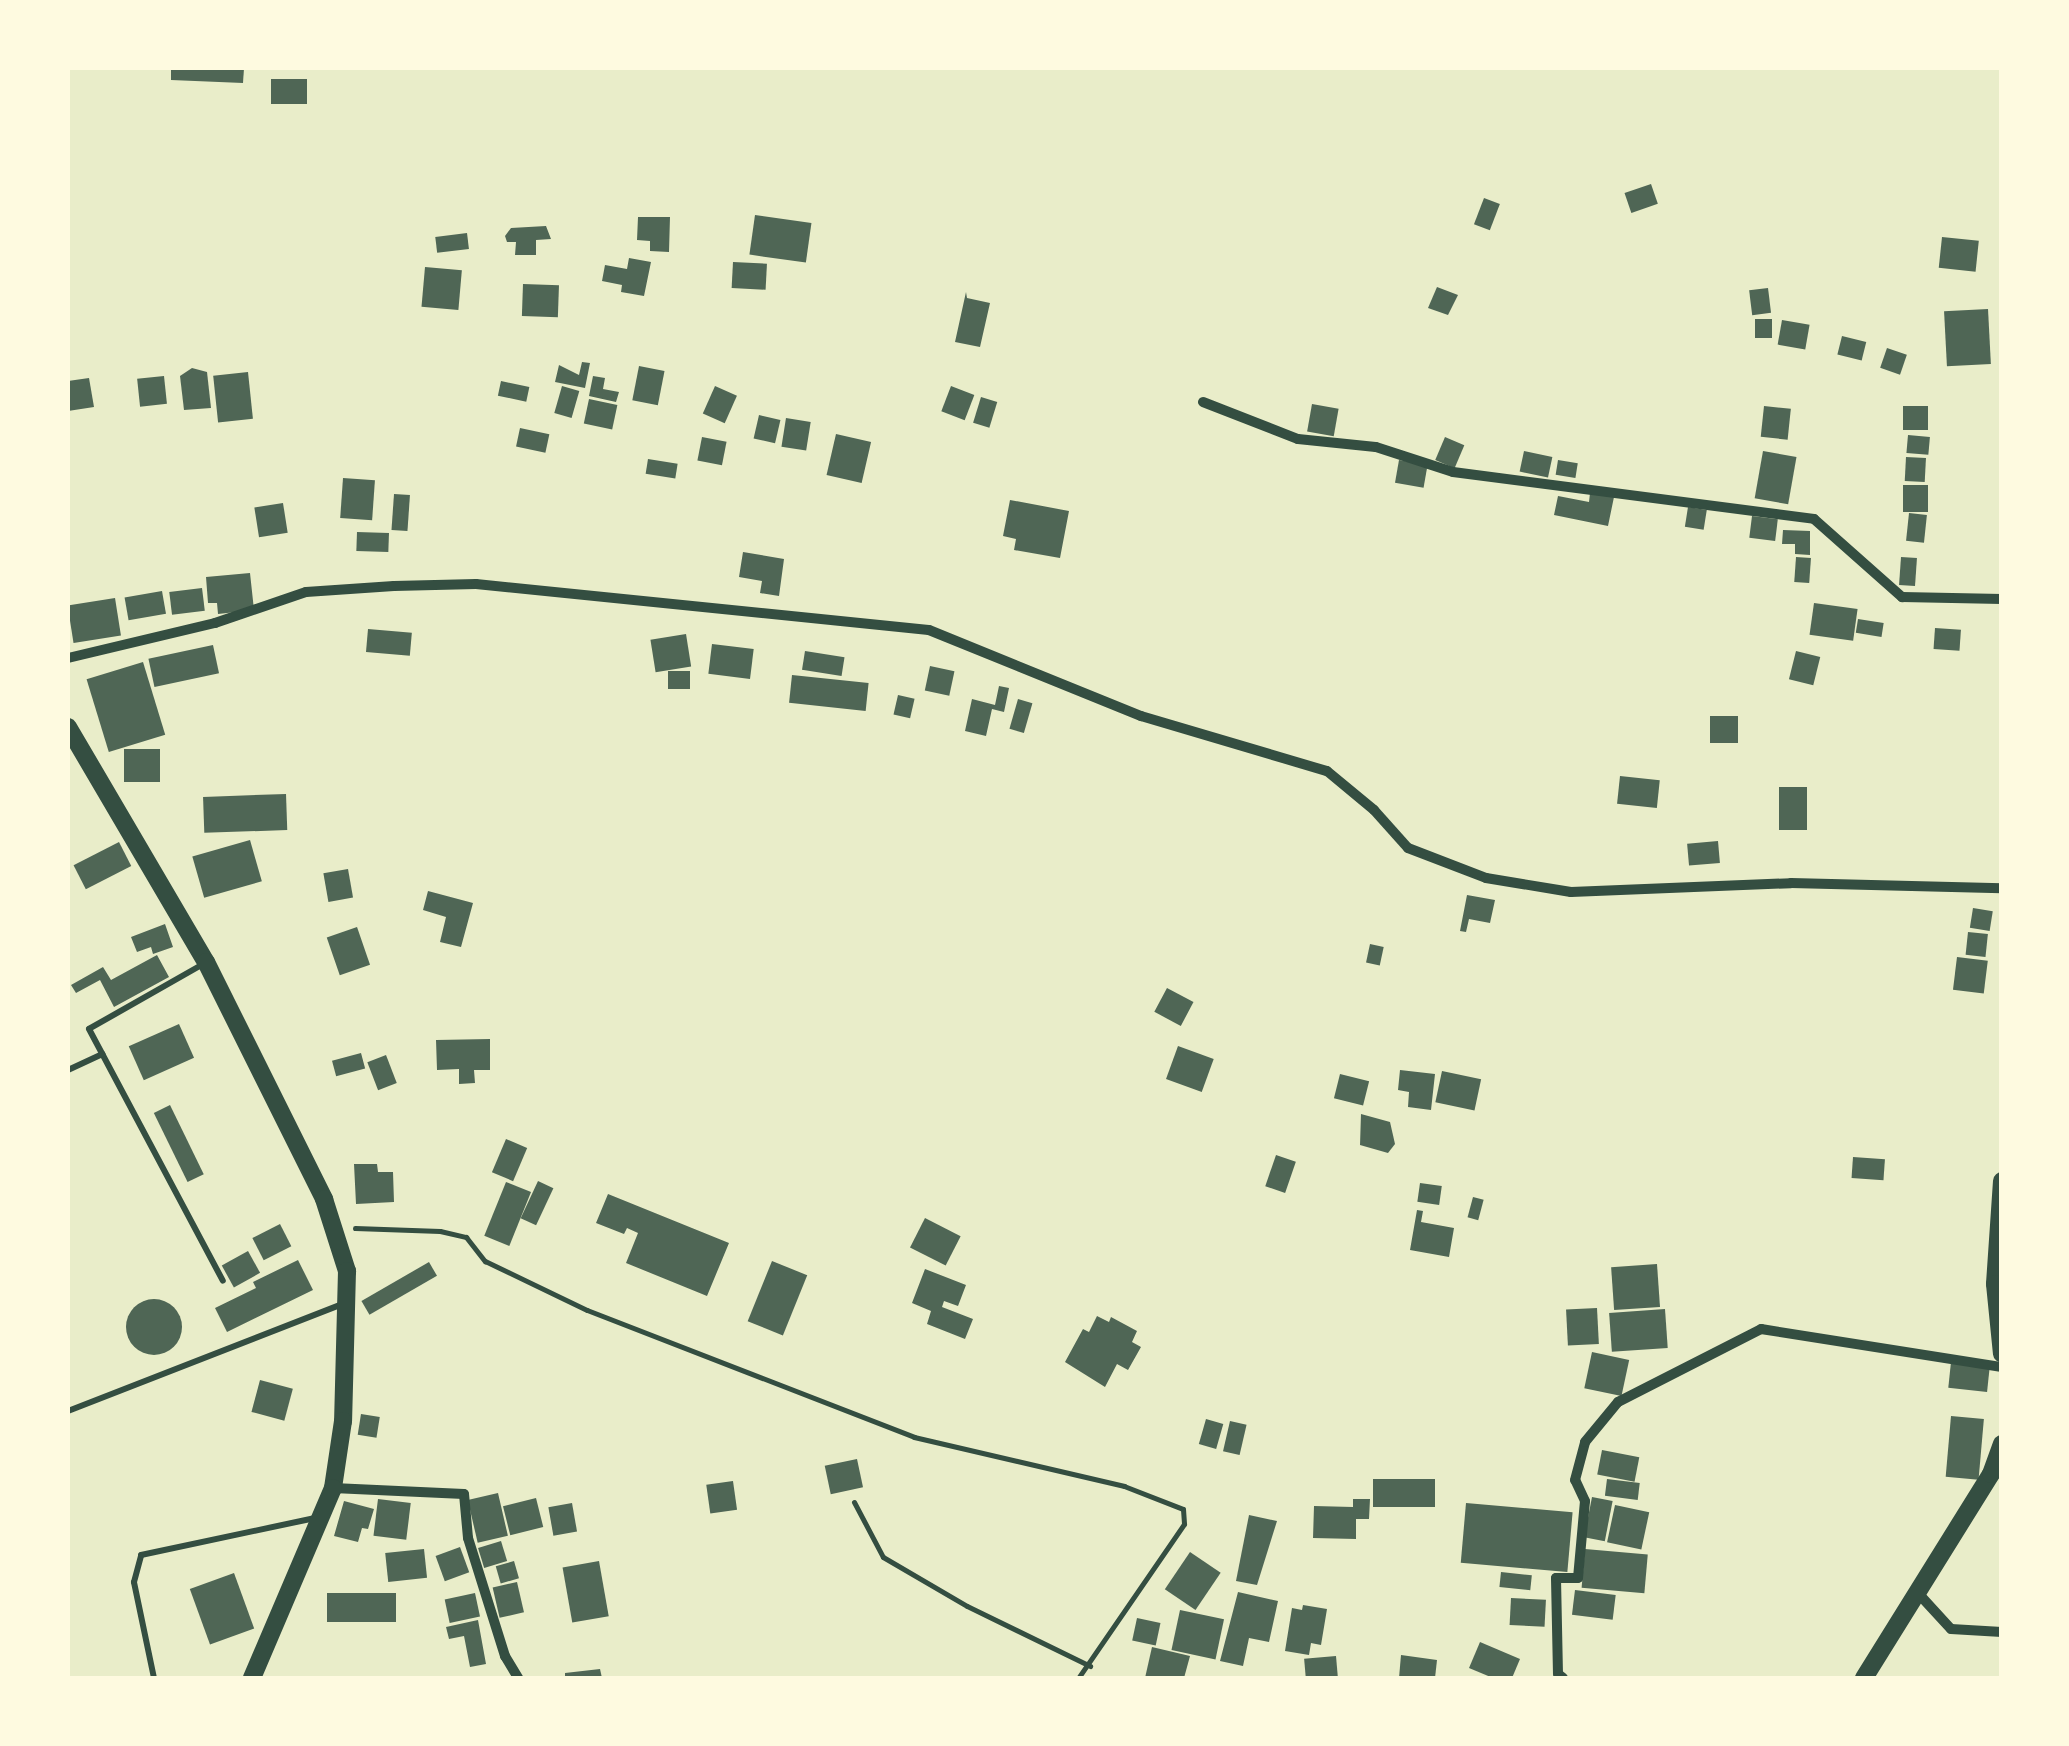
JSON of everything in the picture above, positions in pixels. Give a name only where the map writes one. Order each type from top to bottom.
[{"type":"street","points":[[1203,402],[1298,439],[1376,448],[1453,472],[1814,519],[1902,597],[2002,599]]},
{"type":"street","points":[[68,658],[215,623],[306,592],[394,586],[476,584],[929,630],[1141,716],[1326,771],[1374,810],[1408,848],[1486,878],[1571,892],[1791,883],[2002,888]]},
{"type":"street","points":[[68,726],[206,962],[324,1199],[347,1271],[343,1421],[333,1488],[252,1678]]},
{"type":"street","points":[[2002,1181],[1995,1284],[2002,1354]]},
{"type":"street","points":[[1563,1678],[1558,1674],[1556,1578],[1578,1578],[1585,1502],[1576,1480],[1585,1442],[1618,1402],[1761,1329],[2002,1367]]},
{"type":"street","points":[[1864,1678],[1991,1474],[2002,1444]]},
{"type":"street","points":[[333,1488],[464,1494],[468,1538],[505,1656],[518,1678]]},
{"type":"street","points":[[1918,1592],[1951,1629],[2002,1632]]},
{"type":"lane","points":[[206,962],[89,1029],[222,1282]]},
{"type":"lane","points":[[68,1070],[102,1054]]},
{"type":"lane","points":[[68,1412],[346,1302]]},
{"type":"lane","points":[[154,1678],[134,1582],[141,1555],[321,1517]]},
{"type":"path","points":[[333,1230],[386,1227],[466,1237],[485,1261],[588,1310],[914,1437],[1124,1486],[1182,1509],[1184,1524],[1090,1666],[1078,1678]]},
{"type":"path","points":[[854,1502],[884,1557],[967,1606],[1090,1666]]},
{"type":"building","points":[[171,68],[244,68],[243,83],[171,80]]},
{"type":"building","points":[[271,79],[307,79],[307,104],[271,104]]},
{"type":"building","points":[[1651,184],[1658,204],[1631,213],[1625,193]]},
{"type":"building","points":[[1484,198],[1500,204],[1490,230],[1474,224]]},
{"type":"building","points":[[755,215],[811,223],[806,263],[749,255]]},
{"type":"building","points":[[638,217],[670,217],[669,252],[650,251],[650,241],[637,240]]},
{"type":"building","points":[[546,226],[551,239],[536,240],[536,255],[515,255],[516,242],[507,242],[505,236],[511,228]]},
{"type":"building","points":[[467,233],[469,249],[437,253],[435,237]]},
{"type":"building","points":[[1942,237],[1979,241],[1976,272],[1939,268]]},
{"type":"building","points":[[629,258],[651,262],[644,296],[621,292],[622,285],[602,281],[605,265],[627,269]]},
{"type":"building","points":[[733,262],[767,264],[766,290],[732,288]]},
{"type":"building","points":[[425,267],[462,270],[458,310],[422,307]]},
{"type":"building","points":[[523,284],[559,285],[558,317],[522,316]]},
{"type":"building","points":[[1437,287],[1458,295],[1448,315],[1428,308]]},
{"type":"building","points":[[1768,288],[1771,313],[1752,315],[1749,290]]},
{"type":"building","points":[[966,292],[967,298],[990,303],[980,347],[955,342]]},
{"type":"building","points":[[1988,309],[1991,364],[1947,366],[1944,311]]},
{"type":"building","points":[[1755,319],[1772,319],[1772,338],[1755,338]]},
{"type":"building","points":[[1782,320],[1810,325],[1805,349],[1778,345]]},
{"type":"building","points":[[1842,336],[1866,342],[1862,360],[1837,354]]},
{"type":"building","points":[[1887,348],[1907,355],[1900,375],[1880,368]]},
{"type":"building","points":[[582,362],[590,363],[585,388],[555,382],[559,365],[579,375]]},
{"type":"building","points":[[639,366],[665,371],[658,405],[632,400]]},
{"type":"building","points":[[192,368],[207,372],[211,408],[184,410],[180,376]]},
{"type":"building","points":[[248,372],[253,419],[218,422],[213,376]]},
{"type":"building","points":[[164,376],[167,404],[140,407],[137,379]]},
{"type":"building","points":[[593,376],[605,378],[603,389],[619,392],[616,402],[589,396]]},
{"type":"building","points":[[89,378],[94,407],[68,411],[68,381]]},
{"type":"building","points":[[501,381],[529,387],[526,402],[498,396]]},
{"type":"building","points":[[562,386],[579,391],[572,418],[554,413]]},
{"type":"building","points":[[715,386],[737,396],[725,423],[703,413]]},
{"type":"building","points":[[951,386],[974,395],[965,420],[941,411]]},
{"type":"building","points":[[981,397],[997,402],[989,428],[973,423]]},
{"type":"building","points":[[589,399],[617,405],[612,429],[584,423]]},
{"type":"building","points":[[1312,404],[1339,409],[1334,436],[1307,432]]},
{"type":"building","points":[[1764,406],[1791,409],[1788,440],[1761,437]]},
{"type":"building","points":[[1903,406],[1928,406],[1928,430],[1903,430]]},
{"type":"building","points":[[759,415],[780,420],[775,443],[754,438]]},
{"type":"building","points":[[786,418],[811,422],[806,451],[781,447]]},
{"type":"building","points":[[520,428],[549,434],[545,453],[516,447]]},
{"type":"building","points":[[836,434],[871,442],[862,483],[827,475]]},
{"type":"building","points":[[1908,435],[1930,437],[1928,455],[1906,453]]},
{"type":"building","points":[[702,437],[727,442],[722,465],[697,461]]},
{"type":"building","points":[[1445,437],[1464,445],[1455,468],[1435,460]]},
{"type":"building","points":[[1524,451],[1552,457],[1548,478],[1520,472]]},
{"type":"building","points":[[1763,451],[1796,457],[1788,504],[1755,498]]},
{"type":"building","points":[[1906,457],[1926,458],[1925,482],[1905,481]]},
{"type":"building","points":[[648,459],[678,464],[675,479],[646,474]]},
{"type":"building","points":[[1399,460],[1428,465],[1424,488],[1395,483]]},
{"type":"building","points":[[1558,460],[1578,463],[1575,478],[1556,475]]},
{"type":"building","points":[[343,478],[375,480],[372,520],[340,518]]},
{"type":"building","points":[[1903,485],[1928,485],[1928,512],[1903,512]]},
{"type":"building","points":[[1590,493],[1614,497],[1608,526],[1554,515],[1558,496],[1589,502]]},
{"type":"building","points":[[394,494],[410,495],[407,531],[391,530]]},
{"type":"building","points":[[1010,500],[1069,511],[1060,558],[1014,550],[1016,539],[1003,536]]},
{"type":"building","points":[[283,503],[288,533],[259,537],[254,508]]},
{"type":"building","points":[[1688,507],[1707,510],[1704,530],[1685,527]]},
{"type":"building","points":[[1909,513],[1927,515],[1924,543],[1906,541]]},
{"type":"building","points":[[1752,516],[1778,519],[1775,541],[1749,538]]},
{"type":"building","points":[[1783,530],[1810,531],[1810,555],[1795,554],[1795,544],[1782,544]]},
{"type":"building","points":[[357,532],[389,533],[388,552],[356,551]]},
{"type":"building","points":[[743,552],[784,559],[779,596],[760,593],[762,581],[739,577]]},
{"type":"building","points":[[1796,557],[1811,558],[1809,583],[1794,582]]},
{"type":"building","points":[[1901,557],[1917,558],[1915,586],[1899,585]]},
{"type":"building","points":[[250,573],[254,610],[218,614],[217,603],[208,603],[206,577]]},
{"type":"building","points":[[202,588],[205,611],[172,615],[169,592]]},
{"type":"building","points":[[162,591],[166,614],[129,620],[125,598]]},
{"type":"building","points":[[115,598],[121,636],[74,643],[68,605]]},
{"type":"building","points":[[1814,603],[1858,609],[1853,641],[1810,635]]},
{"type":"building","points":[[1858,619],[1884,623],[1881,637],[1856,633]]},
{"type":"building","points":[[1935,628],[1961,630],[1959,651],[1934,649]]},
{"type":"building","points":[[368,629],[412,633],[410,656],[366,652]]},
{"type":"building","points":[[686,634],[691,667],[656,672],[650,640]]},
{"type":"building","points":[[712,644],[754,649],[750,679],[708,674]]},
{"type":"building","points":[[213,645],[219,673],[154,687],[148,659]]},
{"type":"building","points":[[805,651],[845,657],[842,676],[802,670]]},
{"type":"building","points":[[1796,651],[1820,657],[1813,685],[1789,679]]},
{"type":"building","points":[[143,662],[165,735],[109,752],[87,679]]},
{"type":"building","points":[[930,666],[954,671],[949,696],[925,690]]},
{"type":"building","points":[[668,671],[690,671],[690,689],[668,689]]},
{"type":"building","points":[[792,675],[869,683],[866,711],[789,703]]},
{"type":"building","points":[[999,686],[1009,688],[1004,712],[992,709],[986,736],[965,731],[972,699],[995,705]]},
{"type":"building","points":[[898,695],[915,699],[910,718],[894,714]]},
{"type":"building","points":[[1018,699],[1032,703],[1024,733],[1009,729]]},
{"type":"building","points":[[1710,716],[1738,716],[1738,743],[1710,743]]},
{"type":"building","points":[[124,749],[160,749],[160,782],[124,782]]},
{"type":"building","points":[[1620,776],[1660,780],[1657,808],[1617,804]]},
{"type":"building","points":[[1779,787],[1807,787],[1807,830],[1779,830]]},
{"type":"building","points":[[286,794],[287,830],[204,833],[203,797]]},
{"type":"building","points":[[250,840],[262,881],[204,898],[192,857]]},
{"type":"building","points":[[1718,841],[1720,863],[1689,866],[1687,844]]},
{"type":"building","points":[[119,842],[131,866],[86,889],[74,865]]},
{"type":"building","points":[[348,869],[353,898],[328,902],[323,873]]},
{"type":"building","points":[[428,891],[473,903],[461,947],[440,942],[446,917],[423,910]]},
{"type":"building","points":[[1467,895],[1495,900],[1490,923],[1469,919],[1466,932],[1460,931]]},
{"type":"building","points":[[1973,908],[1993,911],[1990,931],[1970,928]]},
{"type":"building","points":[[165,924],[173,947],[153,954],[151,947],[137,952],[131,937]]},
{"type":"building","points":[[357,927],[370,965],[340,975],[327,937]]},
{"type":"building","points":[[1968,932],[1988,934],[1985,957],[1966,955]]},
{"type":"building","points":[[1370,944],[1384,947],[1380,965],[1366,963]]},
{"type":"building","points":[[157,955],[169,977],[114,1007],[100,980],[76,993],[71,985],[103,967],[111,980]]},
{"type":"building","points":[[1957,957],[1988,961],[1984,994],[1953,990]]},
{"type":"building","points":[[1167,988],[1193,1002],[1181,1026],[1154,1012]]},
{"type":"building","points":[[179,1024],[194,1058],[144,1080],[129,1046]]},
{"type":"building","points":[[490,1039],[490,1070],[474,1070],[475,1083],[459,1084],[459,1069],[437,1070],[436,1040]]},
{"type":"building","points":[[1178,1046],[1214,1059],[1202,1092],[1166,1079]]},
{"type":"building","points":[[361,1053],[365,1068],[336,1076],[332,1061]]},
{"type":"building","points":[[386,1055],[397,1083],[378,1090],[367,1062]]},
{"type":"building","points":[[1400,1070],[1435,1074],[1431,1110],[1408,1107],[1409,1092],[1398,1090]]},
{"type":"building","points":[[1442,1071],[1481,1079],[1474,1111],[1435,1102]]},
{"type":"building","points":[[1340,1074],[1369,1081],[1363,1106],[1334,1098]]},
{"type":"building","points":[[170,1105],[204,1174],[188,1182],[154,1113]]},
{"type":"building","points":[[1361,1114],[1390,1122],[1395,1144],[1388,1153],[1360,1145]]},
{"type":"building","points":[[506,1139],[527,1148],[513,1181],[492,1172]]},
{"type":"building","points":[[1276,1155],[1296,1162],[1285,1193],[1265,1186]]},
{"type":"building","points":[[1853,1157],[1885,1159],[1883,1180],[1852,1178]]},
{"type":"building","points":[[354,1164],[377,1164],[378,1172],[393,1172],[394,1202],[356,1204]]},
{"type":"building","points":[[538,1181],[553,1188],[536,1225],[521,1218]]},
{"type":"building","points":[[506,1182],[531,1192],[509,1246],[484,1236]]},
{"type":"building","points":[[1420,1183],[1442,1186],[1439,1205],[1417,1202]]},
{"type":"building","points":[[608,1194],[729,1243],[707,1296],[626,1263],[638,1233],[627,1228],[624,1234],[596,1223]]},
{"type":"building","points":[[1473,1197],[1484,1200],[1478,1220],[1468,1217]]},
{"type":"building","points":[[1417,1210],[1423,1211],[1421,1222],[1454,1228],[1449,1257],[1410,1250]]},
{"type":"building","points":[[925,1218],[961,1236],[946,1266],[910,1247]]},
{"type":"building","points":[[280,1224],[291,1246],[264,1260],[252,1238]]},
{"type":"building","points":[[248,1251],[260,1273],[234,1287],[222,1266]]},
{"type":"building","points":[[298,1260],[313,1290],[227,1332],[215,1308],[256,1288],[253,1282]]},
{"type":"building","points":[[772,1261],[807,1275],[783,1336],[748,1321]]},
{"type":"building","points":[[429,1262],[437,1276],[369,1315],[361,1301]]},
{"type":"building","points":[[1657,1264],[1660,1307],[1614,1310],[1611,1267]]},
{"type":"building","points":[[925,1269],[966,1285],[958,1306],[944,1301],[942,1307],[973,1319],[965,1339],[927,1324],[931,1311],[912,1303]]},
{"type":"building","points":[[154,1299],[173,1308],[182,1327],[173,1346],[154,1355],[135,1346],[126,1327],[135,1308]]},
{"type":"building","points":[[1597,1308],[1599,1344],[1568,1346],[1566,1310]]},
{"type":"building","points":[[1665,1309],[1668,1348],[1612,1352],[1609,1313]]},
{"type":"building","points":[[1097,1316],[1109,1322],[1111,1317],[1137,1331],[1132,1342],[1141,1347],[1128,1370],[1117,1364],[1105,1387],[1065,1362],[1083,1329],[1089,1332]]},
{"type":"building","points":[[1592,1352],[1629,1360],[1621,1396],[1584,1388]]},
{"type":"building","points":[[1951,1362],[1990,1366],[1987,1392],[1948,1388]]},
{"type":"building","points":[[260,1380],[293,1389],[284,1421],[251,1412]]},
{"type":"building","points":[[361,1414],[380,1417],[376,1438],[358,1435]]},
{"type":"building","points":[[1951,1416],[1984,1419],[1979,1480],[1946,1477]]},
{"type":"building","points":[[1206,1419],[1223,1424],[1216,1449],[1199,1444]]},
{"type":"building","points":[[1230,1421],[1247,1425],[1240,1455],[1223,1451]]},
{"type":"building","points":[[1602,1450],[1639,1457],[1635,1482],[1597,1475]]},
{"type":"building","points":[[857,1459],[863,1487],[831,1494],[825,1466]]},
{"type":"building","points":[[1373,1479],[1435,1479],[1435,1507],[1373,1507]]},
{"type":"building","points":[[1607,1479],[1640,1483],[1638,1500],[1605,1496]]},
{"type":"building","points":[[733,1481],[737,1510],[710,1513],[706,1485]]},
{"type":"building","points":[[498,1493],[508,1536],[478,1543],[468,1500]]},
{"type":"building","points":[[1592,1497],[1613,1501],[1605,1541],[1584,1537]]},
{"type":"building","points":[[536,1498],[543,1527],[510,1535],[503,1506]]},
{"type":"building","points":[[378,1499],[411,1503],[406,1540],[373,1536]]},
{"type":"building","points":[[1353,1499],[1370,1499],[1369,1519],[1356,1519],[1356,1539],[1313,1538],[1314,1506],[1353,1507]]},
{"type":"building","points":[[344,1501],[374,1509],[368,1529],[362,1528],[358,1542],[334,1536]]},
{"type":"building","points":[[572,1503],[577,1532],[553,1536],[548,1507]]},
{"type":"building","points":[[1466,1503],[1573,1512],[1567,1572],[1461,1563]]},
{"type":"building","points":[[1615,1505],[1649,1512],[1641,1549],[1607,1542]]},
{"type":"building","points":[[1249,1515],[1277,1521],[1257,1585],[1236,1581]]},
{"type":"building","points":[[501,1541],[507,1561],[484,1568],[478,1548]]},
{"type":"building","points":[[460,1547],[469,1572],[445,1581],[436,1556]]},
{"type":"building","points":[[424,1549],[427,1578],[388,1582],[385,1553]]},
{"type":"building","points":[[1585,1549],[1648,1554],[1644,1593],[1582,1588]]},
{"type":"building","points":[[1190,1552],[1221,1573],[1196,1610],[1165,1589]]},
{"type":"building","points":[[514,1561],[519,1578],[501,1584],[496,1566]]},
{"type":"building","points":[[599,1561],[609,1616],[572,1623],[563,1567]]},
{"type":"building","points":[[1501,1572],[1532,1575],[1530,1590],[1499,1587]]},
{"type":"building","points":[[234,1573],[254,1628],[210,1645],[190,1589]]},
{"type":"building","points":[[517,1582],[524,1612],[500,1618],[493,1588]]},
{"type":"building","points":[[1575,1590],[1616,1595],[1613,1620],[1572,1615]]},
{"type":"building","points":[[1238,1592],[1278,1601],[1269,1642],[1249,1638],[1243,1666],[1220,1661]]},
{"type":"building","points":[[327,1593],[396,1593],[396,1622],[327,1622]]},
{"type":"building","points":[[475,1593],[480,1616],[450,1623],[445,1599]]},
{"type":"building","points":[[1511,1598],[1546,1600],[1545,1627],[1510,1625]]},
{"type":"building","points":[[1303,1605],[1327,1609],[1321,1645],[1311,1643],[1309,1655],[1285,1651],[1292,1608],[1302,1610]]},
{"type":"building","points":[[1180,1610],[1224,1619],[1215,1659],[1171,1650]]},
{"type":"building","points":[[1137,1618],[1160,1623],[1156,1645],[1132,1640]]},
{"type":"building","points":[[478,1620],[486,1664],[470,1667],[464,1636],[449,1639],[446,1627]]},
{"type":"building","points":[[1480,1642],[1520,1659],[1512,1678],[1493,1678],[1469,1668]]},
{"type":"building","points":[[1152,1647],[1190,1656],[1184,1678],[1145,1678]]},
{"type":"building","points":[[1401,1655],[1437,1660],[1435,1678],[1399,1678]]},
{"type":"building","points":[[1336,1656],[1338,1678],[1306,1678],[1304,1659]]},
{"type":"building","points":[[600,1669],[602,1678],[565,1678],[565,1673]]}]
